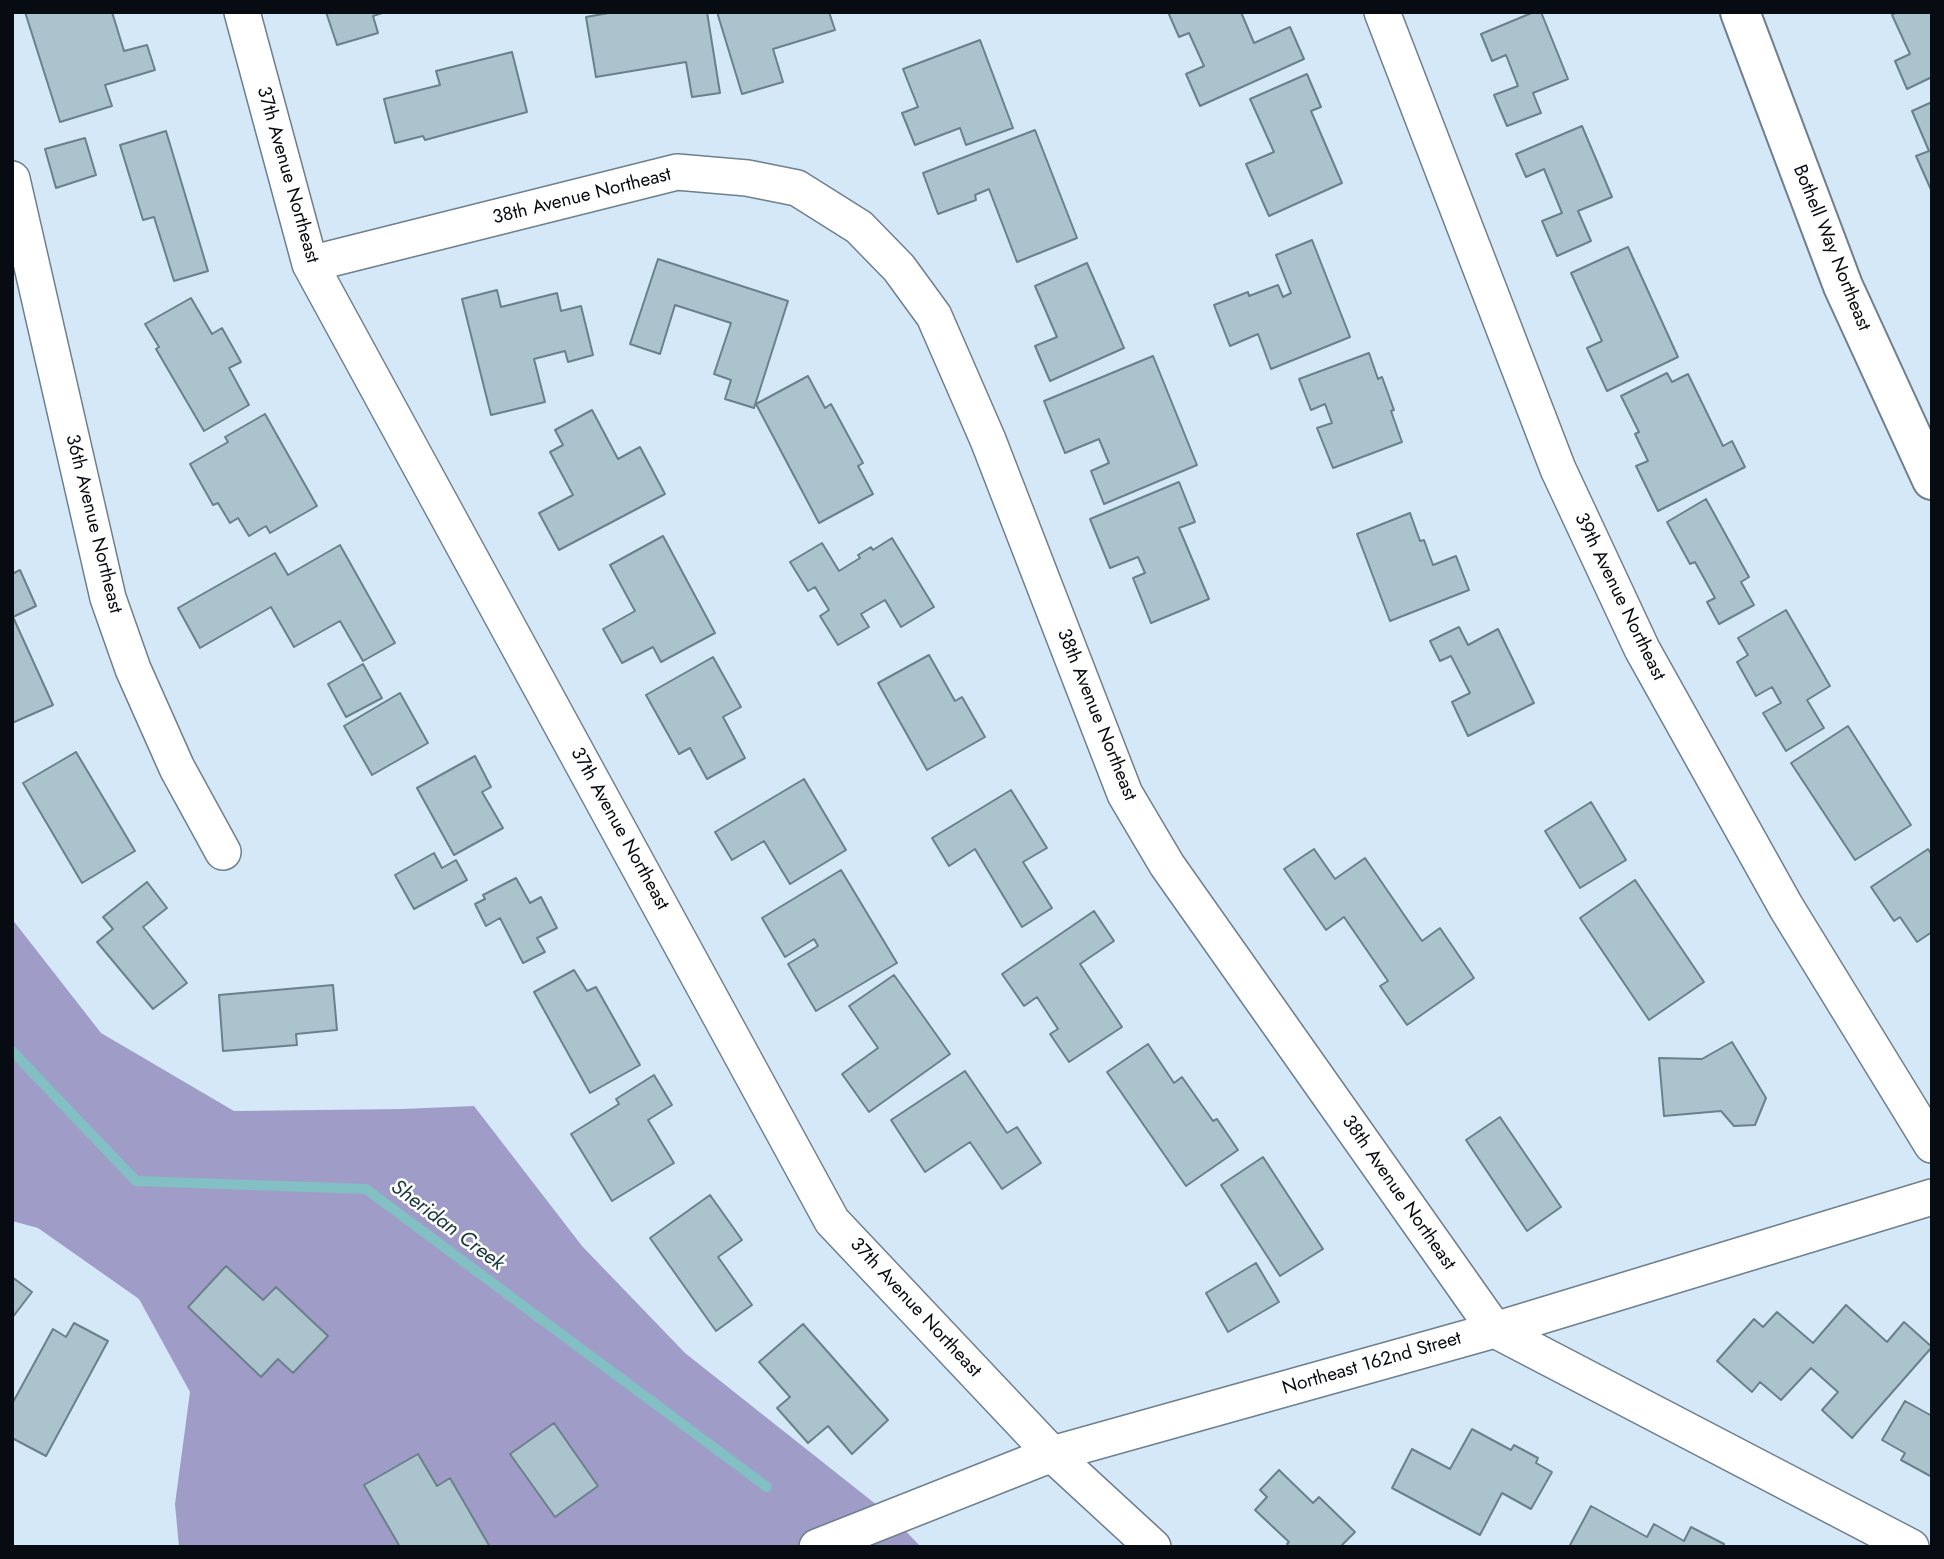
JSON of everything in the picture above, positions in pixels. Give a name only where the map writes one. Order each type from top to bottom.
[{"type":"main road","name":"Bothell Way Northeast","points":[[1740,12],[1843,286],[1932,480]]},
{"type":"street","name":"37th Avenue Northeast","points":[[242,12],[310,264],[832,1221],[1052,1454],[1153,1547]]},
{"type":"street","name":"39th Avenue Northeast","points":[[1382,12],[1558,469],[1642,649],[1786,907],[1932,1145]]},
{"type":"street","name":"38th Avenue Northeast","points":[[310,264],[677,173],[747,178],[797,188],[859,227],[899,268],[934,316],[988,440],[1125,794],[1167,865],[1495,1330],[1911,1547]]},
{"type":"street","name":"36th Avenue Northeast","points":[[12,179],[108,598],[133,669],[177,768],[223,852]]},
{"type":"street","name":"Northeast 162nd Street","points":[[817,1547],[1052,1454],[1495,1330],[1932,1197]]},
{"type":"shaded area","points":[[12,919],[101,1033],[234,1111],[474,1106],[582,1246],[685,1353],[892,1517],[921,1547],[179,1547],[175,1504],[190,1392],[139,1299],[38,1228],[12,1221]]},
{"type":"building","points":[[25,12],[112,12],[124,51],[147,45],[155,70],[105,85],[112,106],[60,122]]},
{"type":"building","points":[[326,12],[385,12],[373,16],[378,33],[337,45]]},
{"type":"building","points":[[614,12],[707,12],[720,93],[692,97],[686,62],[596,77],[586,17]]},
{"type":"building","points":[[717,12],[829,12],[835,30],[773,49],[783,82],[742,94]]},
{"type":"building","points":[[1168,12],[1241,12],[1254,43],[1290,27],[1304,59],[1200,106],[1186,74],[1204,66],[1189,33],[1179,37]]},
{"type":"building","points":[[1534,12],[1541,12],[1568,79],[1533,93],[1541,113],[1507,126],[1494,95],[1518,86],[1506,55],[1492,61],[1481,34]]},
{"type":"building","points":[[1897,12],[1932,12],[1932,77],[1907,89],[1895,61],[1910,54],[1892,15]]},
{"type":"building","points":[[980,40],[1013,128],[966,145],[960,128],[915,145],[902,113],[918,107],[903,69]]},
{"type":"building","points":[[512,52],[527,112],[425,140],[423,136],[395,143],[384,99],[440,85],[436,71]]},
{"type":"building","points":[[1307,74],[1321,107],[1311,111],[1342,183],[1269,216],[1246,164],[1274,152],[1250,99]]},
{"type":"building","points":[[1932,102],[1932,192],[1916,156],[1929,151],[1912,111]]},
{"type":"building","points":[[1582,126],[1612,197],[1578,211],[1591,241],[1557,256],[1542,221],[1562,213],[1544,169],[1526,177],[1516,154]]},
{"type":"building","points":[[1035,130],[1077,238],[1017,262],[989,189],[975,195],[976,200],[938,214],[923,173]]},
{"type":"building","points":[[166,131],[208,271],[174,281],[154,217],[143,220],[120,145]]},
{"type":"building","points":[[85,138],[96,175],[56,188],[45,149]]},
{"type":"building","points":[[1312,240],[1350,337],[1271,369],[1258,334],[1230,346],[1214,305],[1248,292],[1249,296],[1278,285],[1283,297],[1291,293],[1276,255]]},
{"type":"building","points":[[1628,247],[1678,357],[1607,391],[1587,348],[1602,341],[1571,273]]},
{"type":"building","points":[[658,259],[788,301],[754,408],[725,399],[731,380],[714,374],[731,323],[675,305],[660,354],[630,344]]},
{"type":"building","points":[[1087,263],[1124,348],[1050,381],[1035,346],[1057,337],[1035,286]]},
{"type":"building","points":[[497,290],[501,307],[557,293],[561,311],[581,306],[593,355],[568,362],[565,351],[534,359],[545,402],[491,415],[462,299]]},
{"type":"building","points":[[191,298],[212,334],[222,328],[241,362],[229,368],[249,405],[204,431],[156,349],[159,347],[145,324]]},
{"type":"building","points":[[1369,353],[1378,379],[1382,377],[1402,442],[1333,468],[1317,428],[1332,423],[1325,404],[1311,410],[1299,379]]},
{"type":"building","points":[[1153,356],[1197,465],[1104,504],[1091,471],[1109,463],[1099,439],[1065,453],[1044,401]]},
{"type":"building","points":[[1667,373],[1672,382],[1688,374],[1723,446],[1732,441],[1745,467],[1658,511],[1636,466],[1648,461],[1635,434],[1639,432],[1621,396]]},
{"type":"building","points":[[808,376],[825,408],[831,404],[863,463],[858,466],[873,494],[819,523],[756,404]]},
{"type":"building","points":[[592,410],[618,459],[640,447],[665,494],[559,550],[539,513],[573,495],[550,452],[563,445],[555,430]]},
{"type":"building","points":[[265,414],[317,506],[270,533],[266,526],[249,536],[238,518],[230,523],[218,503],[213,505],[190,464],[228,442],[225,437]]},
{"type":"building","points":[[1179,482],[1195,522],[1179,528],[1209,599],[1151,623],[1133,578],[1145,573],[1138,557],[1110,568],[1090,519]]},
{"type":"building","points":[[1706,499],[1749,577],[1741,582],[1754,605],[1719,624],[1707,602],[1715,598],[1695,562],[1690,564],[1667,522]]},
{"type":"building","points":[[1410,513],[1420,541],[1424,540],[1433,565],[1456,556],[1469,590],[1390,621],[1357,534]]},
{"type":"building","points":[[663,536],[715,633],[661,662],[653,647],[622,663],[603,629],[635,611],[610,565]]},
{"type":"building","points":[[892,538],[934,607],[901,627],[885,600],[861,614],[869,627],[838,645],[820,616],[829,610],[815,587],[808,591],[790,562],[822,543],[839,571],[860,558],[858,555],[871,547],[873,550]]},
{"type":"building","points":[[340,545],[395,643],[363,661],[340,621],[294,647],[271,607],[200,648],[178,608],[275,553],[288,575]]},
{"type":"building","points":[[20,570],[36,606],[13,617],[53,705],[12,723],[12,574]]},
{"type":"building","points":[[1786,610],[1830,686],[1807,700],[1824,728],[1786,751],[1763,713],[1781,703],[1772,687],[1756,696],[1737,662],[1748,655],[1738,638]]},
{"type":"building","points":[[1459,627],[1468,645],[1498,629],[1534,703],[1468,736],[1452,702],[1470,693],[1451,656],[1440,661],[1430,641]]},
{"type":"building","points":[[929,655],[955,701],[962,697],[985,737],[927,770],[878,683]]},
{"type":"building","points":[[713,657],[741,707],[723,717],[745,758],[707,779],[690,748],[679,754],[646,695]]},
{"type":"building","points":[[363,664],[382,698],[346,717],[328,684]]},
{"type":"building","points":[[400,693],[428,743],[372,775],[344,726]]},
{"type":"building","points":[[1848,726],[1911,825],[1855,860],[1791,763]]},
{"type":"building","points":[[76,752],[135,851],[82,883],[23,783]]},
{"type":"building","points":[[475,756],[491,787],[482,792],[503,828],[454,855],[417,788]]},
{"type":"building","points":[[804,779],[846,850],[790,884],[764,841],[732,860],[715,832]]},
{"type":"building","points":[[1011,790],[1047,848],[1023,862],[1052,908],[1022,927],[975,849],[949,866],[932,838]]},
{"type":"building","points":[[1591,802],[1626,860],[1580,888],[1545,831]]},
{"type":"building","points":[[1314,849],[1335,879],[1365,858],[1422,941],[1440,928],[1474,978],[1407,1025],[1380,986],[1388,981],[1344,917],[1326,930],[1284,869]]},
{"type":"building","points":[[1928,849],[1932,855],[1932,932],[1917,942],[1900,917],[1894,921],[1871,887]]},
{"type":"building","points":[[434,853],[442,868],[456,860],[467,880],[414,909],[395,875]]},
{"type":"building","points":[[841,870],[897,963],[816,1011],[788,964],[818,946],[814,939],[785,957],[762,918]]},
{"type":"building","points":[[516,878],[530,903],[541,897],[557,928],[537,938],[545,952],[523,963],[500,918],[486,926],[475,904],[485,899],[483,895]]},
{"type":"building","points":[[1635,880],[1704,982],[1649,1020],[1580,918]]},
{"type":"building","points":[[147,882],[167,908],[143,927],[187,983],[153,1009],[97,942],[113,929],[103,917]]},
{"type":"building","points":[[1094,911],[1114,941],[1080,964],[1122,1027],[1069,1062],[1050,1034],[1058,1029],[1037,997],[1024,1006],[1002,974]]},
{"type":"building","points":[[574,970],[587,991],[596,987],[640,1065],[590,1093],[534,992]]},
{"type":"building","points":[[894,975],[950,1054],[869,1112],[842,1074],[878,1048],[849,1006]]},
{"type":"building","points":[[333,985],[337,1030],[296,1034],[297,1045],[223,1051],[219,995]]},
{"type":"building","points":[[1732,1042],[1766,1098],[1755,1125],[1734,1126],[1721,1111],[1664,1116],[1659,1058],[1702,1059]]},
{"type":"building","points":[[1148,1044],[1174,1083],[1182,1077],[1213,1121],[1217,1119],[1238,1150],[1186,1186],[1107,1072]]},
{"type":"building","points":[[965,1071],[1007,1133],[1017,1127],[1041,1163],[1002,1189],[970,1142],[925,1172],[891,1120]]},
{"type":"building","points":[[654,1075],[672,1105],[648,1120],[674,1163],[612,1201],[571,1134],[619,1104],[616,1099]]},
{"type":"building","points":[[1500,1117],[1561,1207],[1527,1231],[1466,1140]]},
{"type":"building","points":[[1263,1157],[1323,1249],[1280,1276],[1221,1185]]},
{"type":"building","points":[[710,1195],[742,1240],[718,1257],[752,1305],[716,1331],[650,1238]]},
{"type":"building","points":[[1256,1263],[1279,1302],[1228,1332],[1206,1293]]},
{"type":"building","points":[[226,1266],[263,1300],[276,1287],[328,1336],[293,1373],[278,1359],[261,1377],[188,1307]]},
{"type":"building","points":[[12,1277],[32,1292],[12,1318]]},
{"type":"building","points":[[1846,1305],[1887,1342],[1904,1322],[1932,1347],[1852,1438],[1822,1410],[1838,1392],[1811,1368],[1781,1400],[1760,1382],[1752,1392],[1717,1361],[1754,1319],[1763,1327],[1777,1312],[1813,1343]]},
{"type":"building","points":[[74,1323],[108,1341],[46,1456],[12,1438],[12,1404],[53,1329],[66,1337]]},
{"type":"building","points":[[803,1324],[888,1420],[852,1454],[828,1426],[808,1443],[777,1408],[790,1397],[759,1362]]},
{"type":"building","points":[[1905,1401],[1932,1416],[1932,1477],[1901,1460],[1905,1453],[1882,1440]]},
{"type":"building","points":[[554,1423],[598,1486],[555,1517],[510,1454]]},
{"type":"building","points":[[1472,1429],[1511,1450],[1514,1445],[1538,1458],[1536,1463],[1552,1472],[1531,1509],[1502,1493],[1480,1535],[1392,1488],[1412,1449],[1450,1469]]},
{"type":"building","points":[[418,1454],[437,1486],[450,1478],[490,1547],[400,1547],[364,1485]]},
{"type":"building","points":[[1279,1470],[1313,1503],[1319,1497],[1355,1532],[1340,1547],[1289,1547],[1289,1542],[1255,1510],[1267,1497],[1260,1490]]},
{"type":"building","points":[[1591,1506],[1647,1537],[1654,1524],[1684,1541],[1691,1527],[1724,1544],[1723,1547],[1569,1547]]},
{"type":"waterway","name":"Sheridan Creek","points":[[12,1051],[136,1181],[366,1189],[767,1487]]}]
